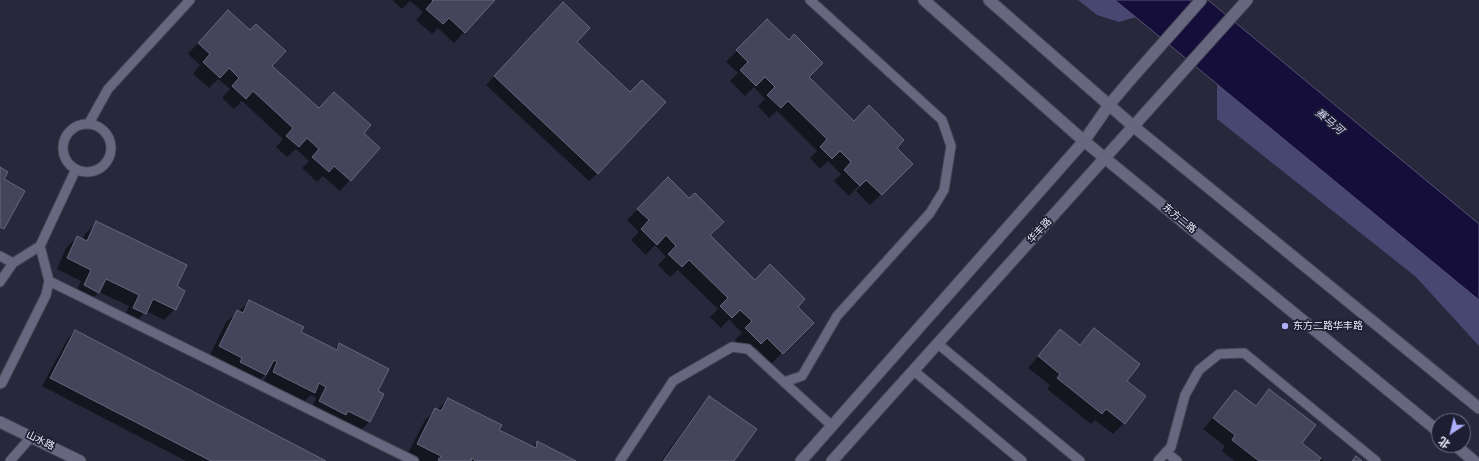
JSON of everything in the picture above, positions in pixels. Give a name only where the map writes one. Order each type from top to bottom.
[{"type":"street","name":"东方二路","points":[[924,0],[1084,141],[1431,425]]},
{"type":"street","points":[[988,0],[1133,126],[1479,408]]},
{"type":"street","points":[[801,461],[1084,141],[1109,105],[1201,0]]},
{"type":"street","name":"华丰路","points":[[832,461],[1185,70],[1245,1]]},
{"type":"street","name":"山水路","points":[[0,422],[80,461]]},
{"type":"street","points":[[1464,453],[1474,461]]},
{"type":"lane","points":[[89,123],[108,89],[190,0]]},
{"type":"lane","points":[[784,382],[802,376],[837,316],[930,213],[944,190],[951,146],[942,120],[810,0]]},
{"type":"lane","points":[[89,123],[97,125],[108,136],[111,151],[109,158],[98,169],[87,172],[76,169],[65,157],[64,141],[74,128],[89,123]]},
{"type":"lane","points":[[0,282],[14,263],[40,246],[76,169]]},
{"type":"lane","points":[[0,384],[2,383],[46,296],[49,281],[40,246]]},
{"type":"lane","points":[[0,256],[14,263]]},
{"type":"lane","points":[[49,281],[414,461]]},
{"type":"lane","points":[[938,344],[1080,461]]},
{"type":"lane","points":[[620,461],[673,381],[732,347],[748,349],[832,426]]},
{"type":"lane","points":[[1158,461],[1171,447],[1184,395],[1199,370],[1219,354],[1244,353],[1376,461]]},
{"type":"lane","points":[[914,371],[1022,461]]},
{"type":"lane","points":[[10,461],[31,437]]},
{"type":"lane","points":[[1166,452],[1177,461]]},
{"type":"shaded area","points":[[1078,0],[1115,0],[1136,17],[1119,22],[1097,15]]},
{"type":"shaded area","points":[[1217,84],[1479,300],[1479,346],[1416,277],[1217,119]]},
{"type":"water","name":"赛马河","points":[[1115,0],[1208,0],[1479,224],[1479,300]]},
{"type":"building","points":[[432,0],[495,0],[465,33],[449,18],[443,24],[426,9],[433,1]]},
{"type":"building","points":[[563,2],[590,28],[577,42],[630,92],[642,80],[666,102],[598,174],[494,76]]},
{"type":"building","points":[[228,10],[250,30],[256,24],[286,51],[272,66],[319,108],[334,92],[371,125],[364,133],[380,148],[351,181],[334,166],[329,172],[312,157],[319,149],[307,138],[299,147],[286,136],[293,128],[253,91],[246,99],[232,86],[239,78],[229,68],[220,78],[203,62],[210,54],[198,43]]},
{"type":"building","points":[[767,19],[789,40],[794,34],[823,63],[809,77],[854,121],[869,105],[904,140],[897,148],[913,164],[882,195],[866,180],[860,186],[844,170],[851,162],[840,151],[832,159],[820,147],[827,139],[788,101],[781,108],[767,95],[775,87],[765,77],[756,86],[740,70],[748,62],[736,50]]},
{"type":"building","points":[[0,167],[8,172],[4,179],[25,191],[4,229],[0,227]]},
{"type":"building","points":[[668,177],[689,198],[695,193],[724,222],[710,235],[755,280],[770,264],[805,299],[798,307],[814,323],[783,354],[767,338],[761,344],[745,328],[752,321],[740,310],[732,318],[720,306],[728,298],[689,260],[682,267],[668,254],[676,246],[666,235],[657,245],[641,229],[649,220],[637,209]]},
{"type":"building","points":[[96,221],[187,265],[177,286],[185,291],[176,310],[153,299],[146,314],[133,308],[139,295],[106,279],[99,293],[84,285],[91,270],[67,258],[77,236],[87,241]]},
{"type":"building","points":[[249,300],[304,327],[301,332],[337,350],[339,343],[389,369],[378,391],[384,394],[370,422],[348,411],[346,415],[319,401],[326,387],[319,383],[315,393],[273,372],[277,362],[274,360],[266,375],[240,362],[242,358],[219,346],[237,310],[243,313]]},
{"type":"building","points":[[1094,328],[1140,364],[1127,381],[1146,396],[1125,424],[1106,409],[1102,414],[1057,378],[1060,374],[1038,356],[1060,329],[1080,345]]},
{"type":"building","points":[[75,330],[326,461],[211,461],[50,378]]},
{"type":"building","points":[[1269,389],[1316,425],[1302,443],[1321,458],[1319,461],[1259,461],[1232,440],[1235,435],[1213,418],[1235,390],[1256,406]]},
{"type":"building","points":[[709,396],[757,429],[734,461],[663,461]]},
{"type":"building","points":[[448,398],[502,425],[499,430],[536,448],[537,441],[576,461],[475,461],[472,458],[471,461],[440,461],[438,460],[441,456],[417,444],[435,408],[441,411]]},
{"type":"building","points":[[1356,456],[1362,461],[1352,461]]},
{"type":"place","name":"东方二路华丰路","points":[[1285,326]]}]
